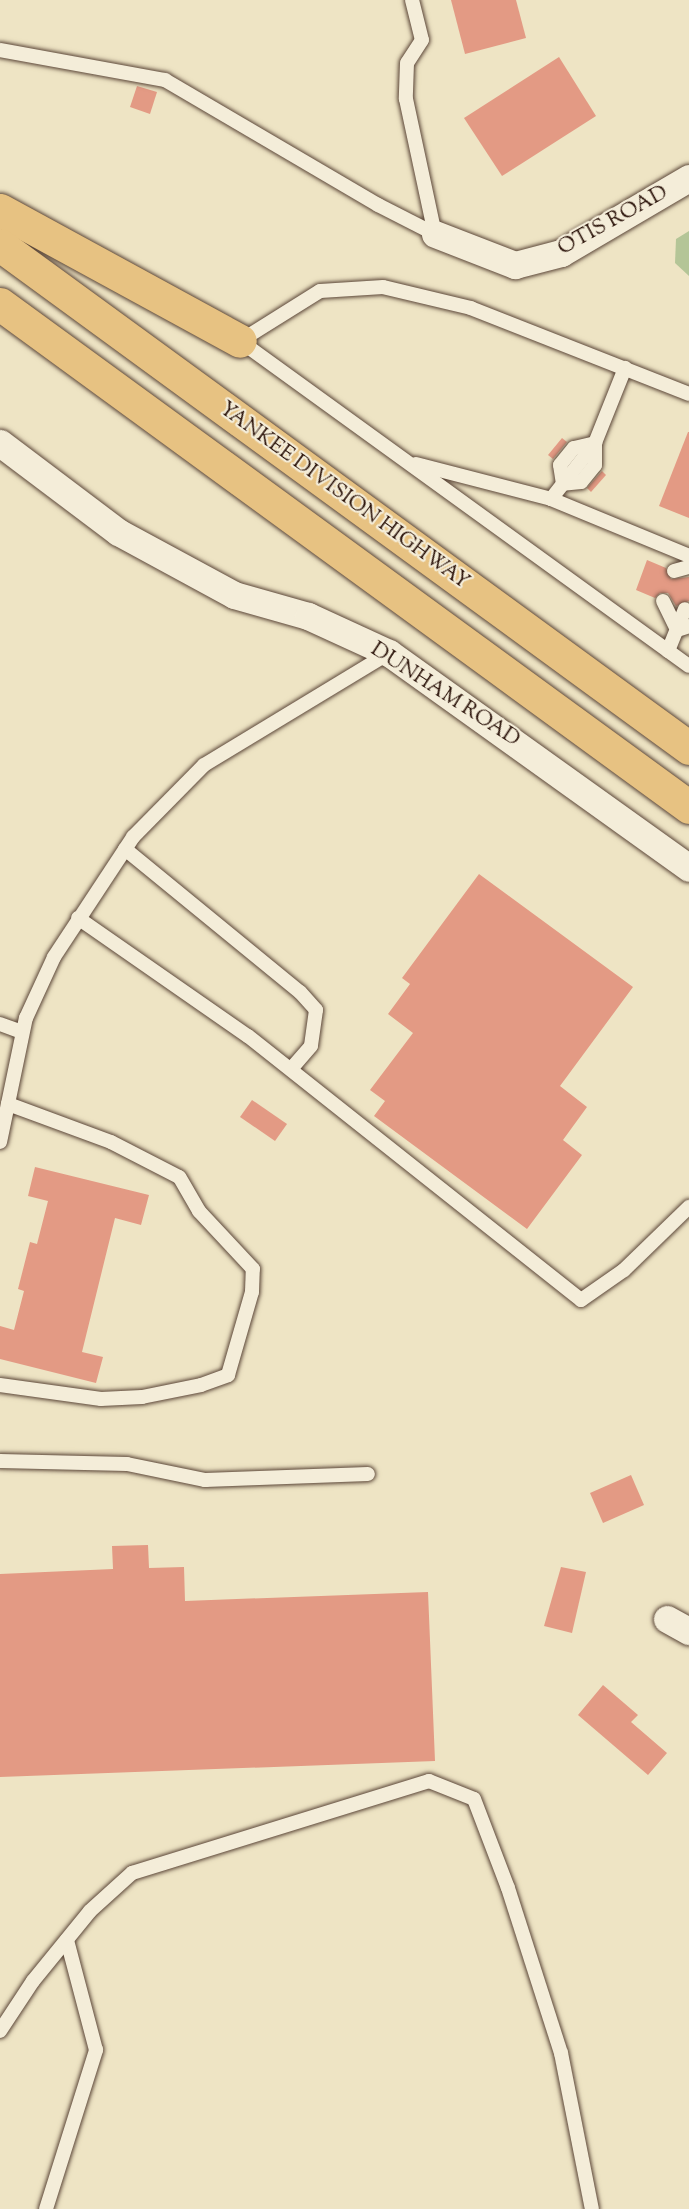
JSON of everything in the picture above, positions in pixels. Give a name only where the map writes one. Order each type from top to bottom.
[{"type":"highway","points":[[0,210],[240,341]]},
{"type":"highway","name":"YANKEE DIVISION HIGHWAY","points":[[0,245],[689,748]]},
{"type":"highway","points":[[0,304],[689,807]]},
{"type":"street","name":"OTIS ROAD","points":[[435,234],[515,265],[561,253],[689,178]]},
{"type":"street","name":"DUNHAM ROAD","points":[[0,443],[118,532],[234,595],[308,616],[390,653],[689,868]]},
{"type":"lane","points":[[412,0],[422,40],[407,63],[406,99],[435,234]]},
{"type":"lane","points":[[0,50],[165,80],[378,205],[435,234]]},
{"type":"lane","points":[[689,394],[471,308],[383,287],[320,291],[240,341],[689,666]]},
{"type":"lane","points":[[551,499],[563,484],[580,482],[595,465],[595,443],[625,368]]},
{"type":"lane","points":[[563,484],[560,465],[574,448],[595,443]]},
{"type":"lane","points":[[407,462],[551,499],[689,556]]},
{"type":"lane","points":[[675,571],[689,567]]},
{"type":"lane","points":[[663,601],[683,628]]},
{"type":"lane","points":[[668,651],[683,628],[685,609]]},
{"type":"lane","points":[[0,1142],[22,1032],[54,957],[125,849],[164,802],[204,765],[390,653]]},
{"type":"lane","points":[[125,849],[300,992],[316,1010],[311,1046],[291,1069]]},
{"type":"lane","points":[[78,918],[291,1069],[581,1300],[624,1270],[689,1207]]},
{"type":"lane","points":[[0,1024],[22,1032]]},
{"type":"lane","points":[[0,1385],[101,1399],[152,1395],[201,1385],[228,1375],[252,1292],[253,1269],[199,1211],[179,1177],[111,1142],[8,1104]]},
{"type":"lane","points":[[0,1461],[126,1464],[205,1480],[368,1474]]},
{"type":"lane","points":[[0,2031],[90,1911],[132,1873],[429,1781],[474,1799],[508,1888],[561,2054],[592,2209]]},
{"type":"lane","points":[[46,2209],[96,2050],[67,1940]]},
{"type":"green space","points":[[689,231],[689,276],[675,263],[676,239]]},
{"type":"building","points":[[451,0],[516,0],[526,38],[465,54]]},
{"type":"building","points":[[559,57],[596,116],[502,176],[464,118]]},
{"type":"building","points":[[137,86],[157,92],[150,114],[130,107]]},
{"type":"building","points":[[689,432],[689,518],[659,506]]},
{"type":"building","points":[[562,438],[567,442],[553,459],[548,455]]},
{"type":"building","points":[[602,471],[606,475],[591,492],[587,488]]},
{"type":"building","points":[[647,560],[666,568],[671,579],[689,577],[689,601],[676,606],[668,593],[660,593],[655,598],[636,590]]},
{"type":"building","points":[[479,874],[633,987],[560,1086],[587,1107],[563,1140],[582,1155],[527,1229],[374,1116],[385,1101],[370,1090],[413,1033],[388,1014],[410,984],[402,978]]},
{"type":"building","points":[[252,1100],[287,1124],[275,1141],[240,1117]]},
{"type":"building","points":[[35,1167],[149,1195],[141,1225],[115,1218],[82,1352],[103,1357],[96,1383],[0,1359],[0,1326],[14,1330],[24,1291],[18,1289],[30,1242],[37,1244],[48,1201],[28,1196]]},
{"type":"building","points":[[631,1475],[644,1505],[603,1523],[590,1493]]},
{"type":"building","points":[[148,1545],[149,1568],[184,1567],[185,1601],[428,1592],[435,1761],[0,1777],[0,1574],[113,1569],[112,1546]]},
{"type":"building","points":[[561,1567],[586,1572],[572,1633],[544,1626]]},
{"type":"building","points":[[603,1685],[638,1715],[631,1722],[667,1753],[648,1775],[578,1715]]}]
